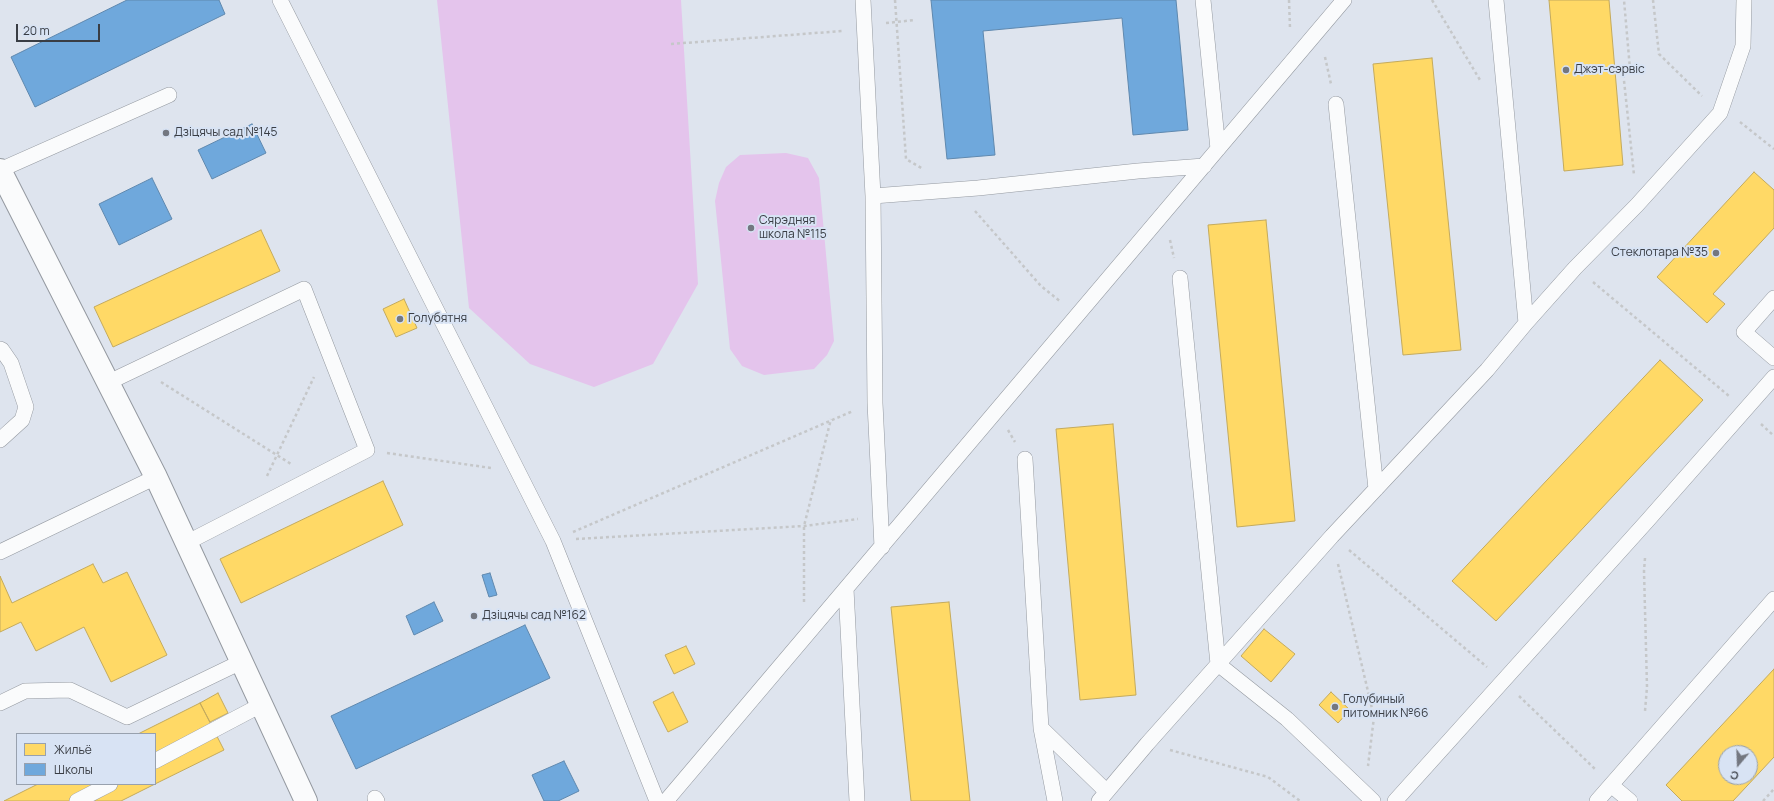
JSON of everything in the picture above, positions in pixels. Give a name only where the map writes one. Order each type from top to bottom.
[{"type":"street","points":[[0,170],[156,477],[306,801]]},
{"type":"lane","points":[[280,0],[553,541],[658,801]]},
{"type":"lane","points":[[863,0],[872,196],[874,403],[882,547]]},
{"type":"lane","points":[[1203,0],[1218,149]]},
{"type":"lane","points":[[666,801],[1344,0]]},
{"type":"lane","points":[[1496,0],[1526,323]]},
{"type":"lane","points":[[1041,728],[1102,796],[1332,536],[1487,370],[1575,268],[1637,205],[1720,113],[1743,46],[1744,0]]},
{"type":"lane","points":[[0,170],[169,95]]},
{"type":"lane","points":[[1336,104],[1376,489]]},
{"type":"lane","points":[[872,196],[978,188],[1138,171],[1204,166]]},
{"type":"lane","points":[[1180,278],[1218,664],[1287,719],[1370,797]]},
{"type":"lane","points":[[107,383],[304,289],[367,450],[186,543]]},
{"type":"lane","points":[[1774,298],[1744,332],[1774,358]]},
{"type":"lane","points":[[0,349],[11,363],[26,407],[22,420],[0,440]]},
{"type":"lane","points":[[1395,801],[1648,520],[1774,377]]},
{"type":"lane","points":[[1025,459],[1041,728],[1055,801]]},
{"type":"lane","points":[[0,552],[156,477]]},
{"type":"lane","points":[[846,589],[857,801]]},
{"type":"lane","points":[[1597,801],[1774,599]]},
{"type":"lane","points":[[0,703],[25,691],[70,690],[127,717],[241,662]]},
{"type":"lane","points":[[156,759],[261,705]]},
{"type":"lane","points":[[77,801],[108,785]]},
{"type":"lane","points":[[1611,785],[1630,801]]},
{"type":"path","points":[[1432,0],[1480,80]]},
{"type":"path","points":[[1615,72],[1630,69],[1624,0]]},
{"type":"path","points":[[1653,0],[1659,54],[1720,113],[1734,117],[1774,149]]},
{"type":"path","points":[[897,21],[915,20]]},
{"type":"path","points":[[671,44],[843,30]]},
{"type":"path","points":[[1319,30],[1336,104]]},
{"type":"path","points":[[1624,71],[1637,205]]},
{"type":"path","points":[[1164,214],[1180,278]]},
{"type":"path","points":[[1575,268],[1745,409]]},
{"type":"path","points":[[250,510],[328,348]]},
{"type":"path","points":[[138,368],[313,478]]},
{"type":"path","points":[[553,541],[831,419],[874,403]]},
{"type":"path","points":[[996,411],[1025,459]]},
{"type":"path","points":[[804,638],[804,526],[831,419]]},
{"type":"path","points":[[367,450],[518,471]]},
{"type":"path","points":[[553,541],[804,526],[880,516]]},
{"type":"path","points":[[1643,749],[1647,687],[1644,571],[1648,520]]},
{"type":"path","points":[[1332,536],[1504,681],[1611,785]]},
{"type":"path","points":[[1332,536],[1374,717],[1370,797]]},
{"type":"path","points":[[1147,744],[1268,777],[1300,801]]},
{"type":"path","points":[[1763,801],[1774,789]]},
{"type":"shaded area","points":[[437,0],[681,0],[698,284],[653,364],[594,387],[530,364],[469,308]]},
{"type":"shaded area","points":[[786,153],[808,158],[819,178],[834,341],[827,355],[814,369],[764,375],[742,366],[730,349],[715,201],[719,183],[726,167],[740,155]]},
{"type":"building: Жильё","points":[[1549,0],[1609,0],[1623,165],[1564,171]]},
{"type":"building: Жильё","points":[[1432,58],[1461,350],[1403,355],[1373,64]]},
{"type":"building: Жильё","name":"Стеклотара №35","points":[[1754,172],[1774,190],[1774,228],[1713,294],[1725,304],[1707,323],[1657,277]]},
{"type":"building: Жильё","points":[[1266,220],[1295,521],[1237,527],[1208,225]]},
{"type":"building: Жильё","points":[[261,230],[280,271],[113,347],[94,307]]},
{"type":"building: Жильё","name":"Голубятня","points":[[404,299],[417,328],[396,337],[383,309]]},
{"type":"building: Жильё","points":[[1660,360],[1703,400],[1496,621],[1452,581]]},
{"type":"building: Жильё","points":[[1113,424],[1136,695],[1080,700],[1056,429]]},
{"type":"building: Жильё","points":[[383,481],[403,525],[241,603],[220,559]]},
{"type":"building: Жильё","points":[[93,564],[103,583],[127,572],[167,655],[111,682],[84,627],[36,651],[21,622],[0,632],[0,576],[12,603]]},
{"type":"building: Жильё","points":[[949,602],[970,801],[911,801],[891,607]]},
{"type":"building: Жильё","points":[[1264,629],[1295,654],[1271,682],[1241,656]]},
{"type":"building: Жильё","points":[[686,646],[695,664],[674,674],[665,655]]},
{"type":"building: Жильё","points":[[1774,669],[1774,757],[1758,774],[1758,745],[1718,745],[1718,785],[1748,785],[1733,801],[1682,801],[1666,785]]},
{"type":"building: Жильё","points":[[673,692],[688,722],[668,732],[653,702]]},
{"type":"building: Жильё","name":"Голубиный питомник №66","points":[[1331,692],[1350,710],[1338,723],[1319,705]]},
{"type":"building: Жильё","points":[[218,693],[228,713],[210,722],[200,703]]},
{"type":"building: Жильё","points":[[200,703],[224,750],[156,784],[156,733],[140,733]]},
{"type":"building: Жильё","points":[[36,785],[153,785],[121,801],[4,801]]},
{"type":"building: Школы","points":[[127,0],[219,0],[225,14],[35,107],[11,57]]},
{"type":"building: Школы","points":[[931,0],[1176,0],[1188,130],[1133,135],[1122,18],[983,31],[995,155],[947,159]]},
{"type":"building: Школы","points":[[252,124],[266,153],[212,179],[198,150]]},
{"type":"building: Школы","points":[[152,178],[172,219],[119,245],[99,204]]},
{"type":"building: Школы","points":[[490,573],[497,595],[489,597],[482,575]]},
{"type":"building: Школы","points":[[434,602],[443,621],[414,635],[406,616]]},
{"type":"building: Школы","points":[[525,625],[550,678],[356,769],[331,716]]},
{"type":"building: Школы","points":[[564,761],[579,791],[558,801],[544,801],[532,775]]},
{"type":"place","name":"Джэт-сэрвіс","points":[[1566,70]]},
{"type":"place","name":"Дзіцячы сад №145","points":[[166,133]]},
{"type":"place","name":"Сярэдняя школа №115","points":[[751,228]]},
{"type":"place","name":"Стеклотара №35","points":[[1716,253]]},
{"type":"place","name":"Голубятня","points":[[400,319]]},
{"type":"place","name":"Дзіцячы сад №162","points":[[474,616]]},
{"type":"place","name":"Голубиный питомник №66","points":[[1335,707]]}]
